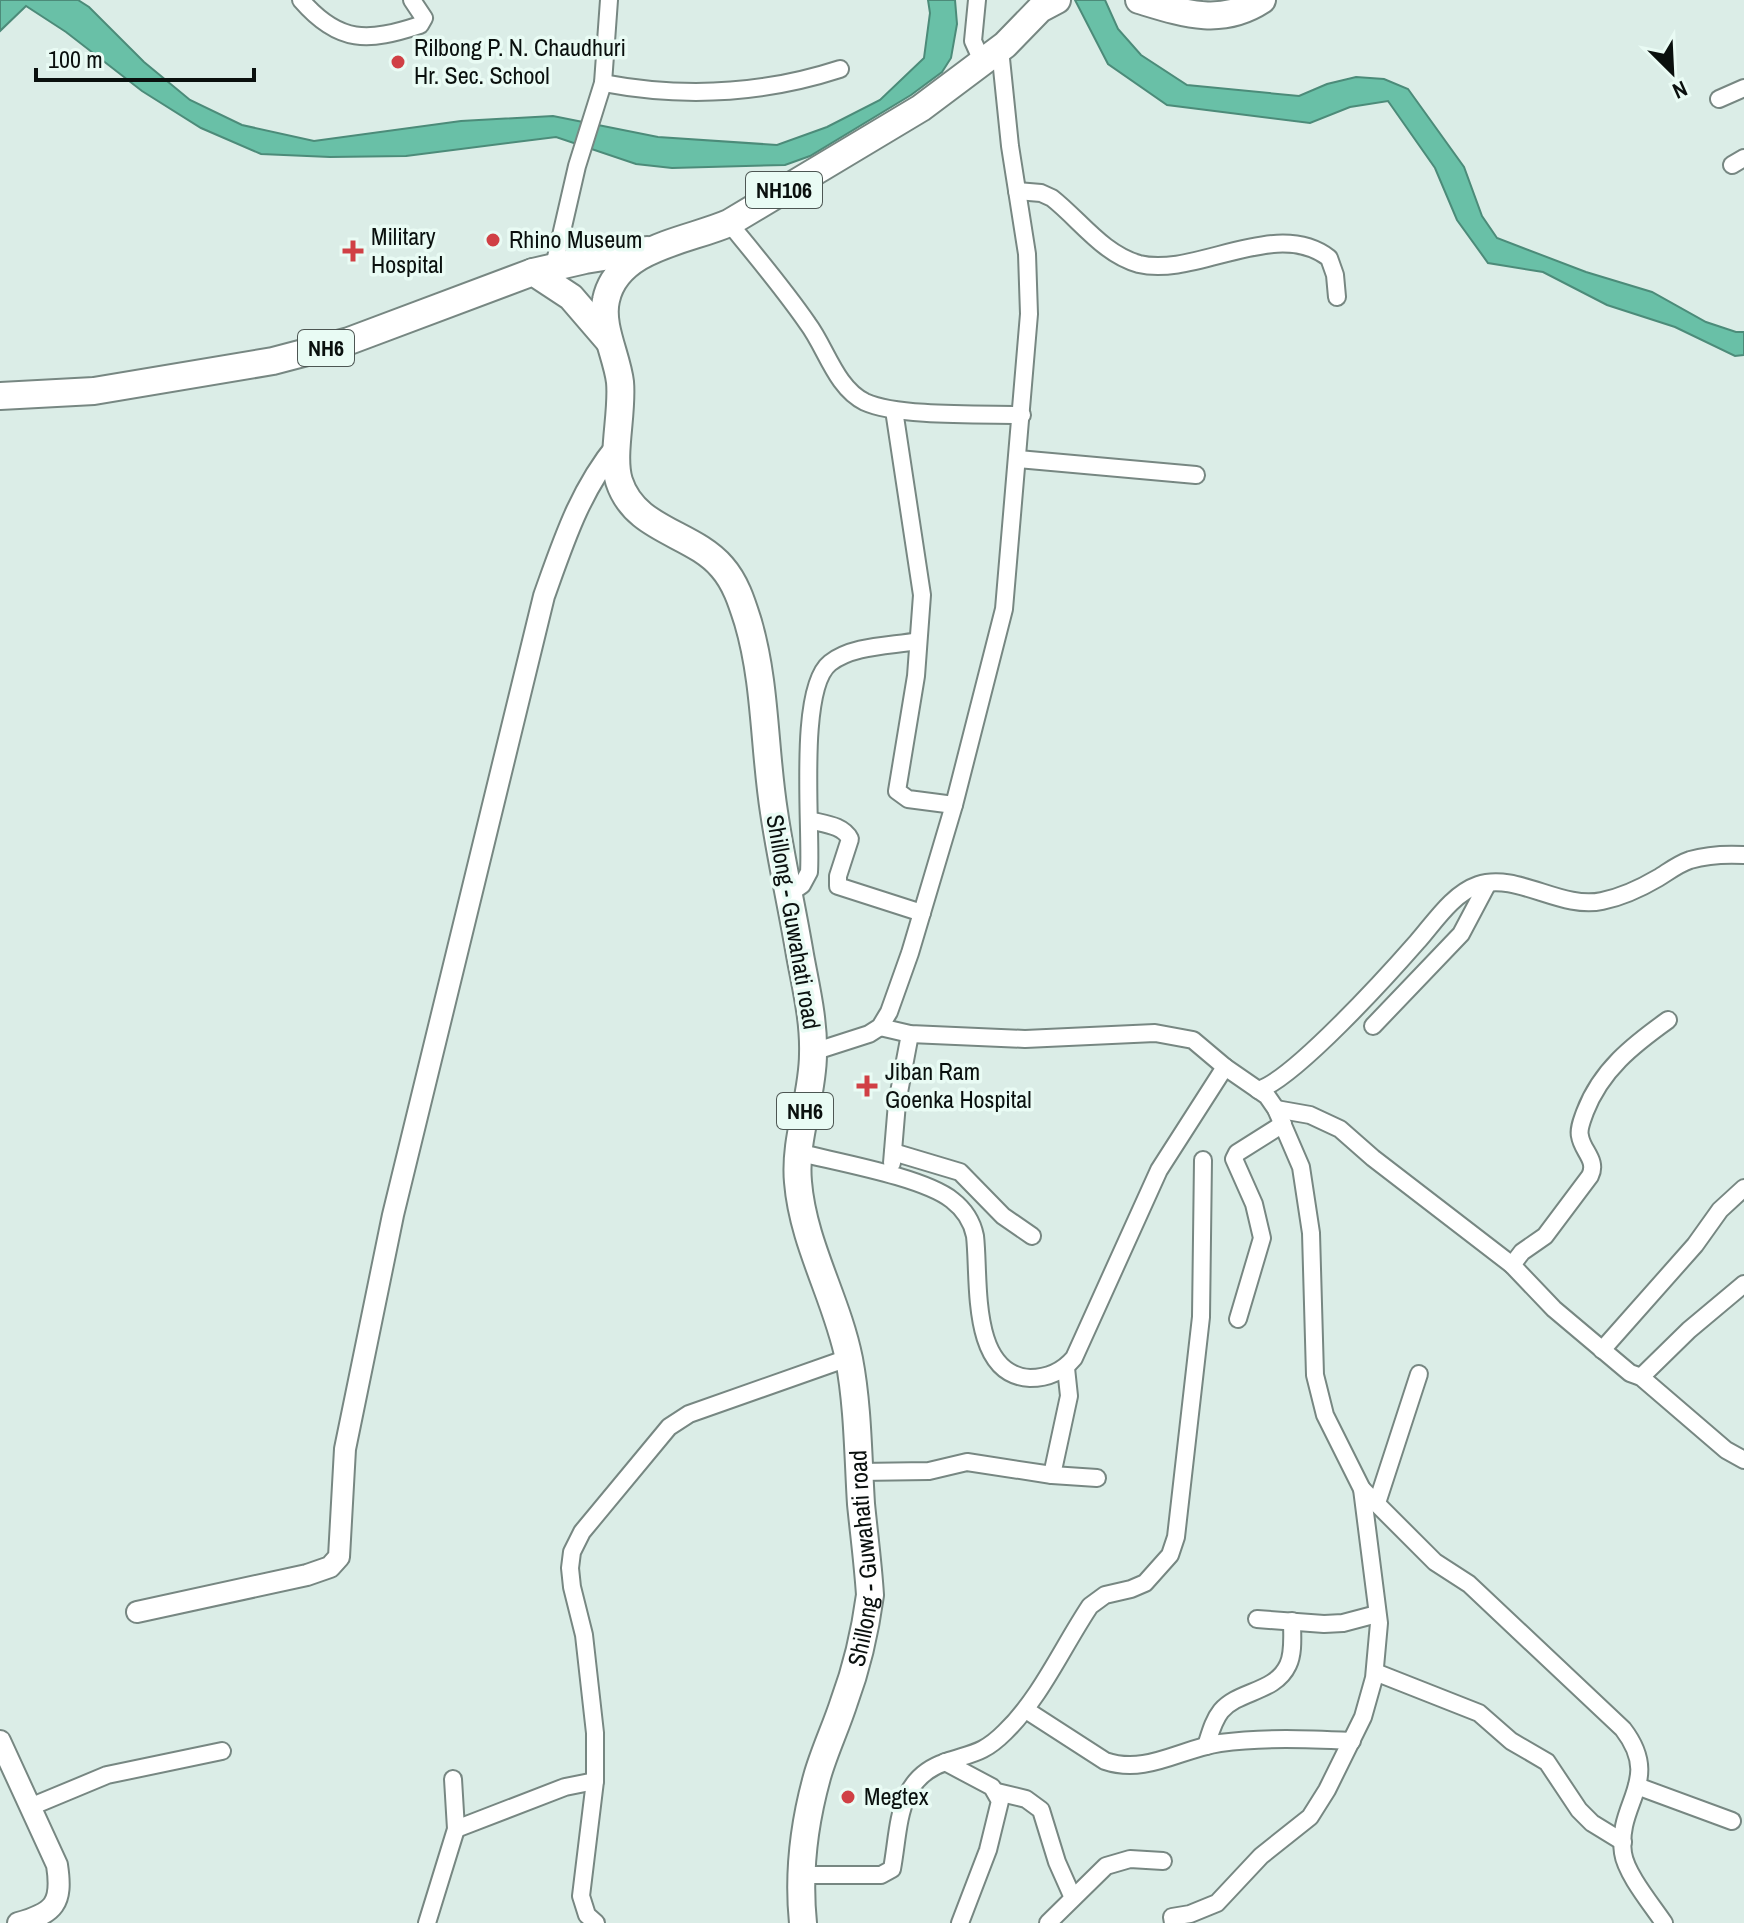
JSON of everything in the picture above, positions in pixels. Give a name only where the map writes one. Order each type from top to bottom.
[{"type":"highway","name":"NH106","points":[[543,269],[650,250],[729,223],[899,121],[996,52],[1040,9],[1057,0]]},
{"type":"highway","points":[[1140,0],[1206,18],[1242,12],[1262,0]]},
{"type":"highway","name":"NH106","points":[[613,346],[605,313],[609,290],[619,273],[650,250]]},
{"type":"highway","points":[[543,269],[613,346]]},
{"type":"highway","name":"NH6","points":[[0,396],[94,391],[273,361],[349,341],[543,269]]},
{"type":"highway","name":"Shillong - Guwahati road","points":[[613,346],[621,396],[616,472],[629,502],[658,527],[708,553],[721,566],[740,596],[757,661],[772,799],[807,992],[813,1052],[797,1152],[800,1205],[848,1358],[870,1595],[855,1670],[809,1809],[802,1875],[803,1923]]},
{"type":"street","points":[[301,0],[337,30],[357,38],[394,33],[420,25],[423,13],[411,0]]},
{"type":"street","points":[[543,269],[601,89],[609,0]]},
{"type":"street","points":[[813,1052],[869,1034],[880,1027],[898,989],[954,805],[1004,609],[1029,314],[1027,254],[996,52],[973,41],[977,0]]},
{"type":"street","points":[[601,89],[758,89],[800,82],[840,69]]},
{"type":"street","points":[[1719,99],[1744,88]]},
{"type":"street","points":[[1017,191],[1041,193],[1052,198],[1117,255],[1139,264],[1154,266],[1182,262],[1274,244],[1307,245],[1329,258],[1335,275],[1337,297]]},
{"type":"street","points":[[729,223],[820,340],[847,389],[867,403],[894,410],[1022,415]]},
{"type":"street","points":[[894,410],[922,595],[916,676],[897,791],[908,799],[954,805]]},
{"type":"street","points":[[137,1612],[307,1575],[330,1567],[339,1557],[345,1449],[393,1215],[544,596],[579,504],[597,470],[618,444]]},
{"type":"street","points":[[1018,459],[1196,475]]},
{"type":"street","points":[[789,894],[802,885],[809,872],[808,784],[812,711],[822,671],[841,656],[918,641]]},
{"type":"street","points":[[809,820],[848,834],[850,839],[838,876],[838,886],[922,913]]},
{"type":"street","points":[[1258,1090],[1268,1087],[1289,1072],[1376,986],[1451,903],[1469,889],[1501,883],[1587,904],[1633,891],[1691,860],[1744,855]]},
{"type":"street","points":[[1373,1026],[1461,934],[1488,883]]},
{"type":"street","points":[[1512,1265],[1522,1252],[1545,1236],[1590,1176],[1593,1165],[1579,1136],[1584,1114],[1599,1083],[1635,1043],[1668,1020]]},
{"type":"street","points":[[880,1027],[910,1034],[1025,1039],[1155,1033],[1193,1040],[1258,1090],[1280,1116],[1301,1167],[1311,1233],[1313,1361],[1325,1415],[1362,1489],[1379,1623],[1375,1672],[1363,1717],[1310,1817],[1252,1864],[1217,1903],[1190,1914],[1172,1917],[1173,1923]]},
{"type":"street","points":[[891,1176],[897,1103],[910,1034]]},
{"type":"street","points":[[797,1152],[891,1176],[950,1198],[973,1223],[983,1335],[995,1360],[1016,1375],[1043,1377],[1066,1368],[1074,1358],[1159,1170],[1225,1067]]},
{"type":"street","points":[[1238,1319],[1262,1238],[1254,1204],[1234,1159],[1280,1116],[1310,1115],[1340,1129],[1512,1265],[1554,1309],[1602,1350],[1630,1373],[1641,1377],[1726,1450],[1744,1460]]},
{"type":"street","points":[[893,1152],[960,1172],[1003,1216],[1032,1236]]},
{"type":"street","points":[[802,1875],[881,1875],[889,1871],[900,1812],[915,1780],[945,1762],[975,1755],[989,1746],[1026,1710],[1090,1606],[1105,1595],[1145,1583],[1170,1555],[1179,1516],[1201,1317],[1203,1160]]},
{"type":"street","points":[[1602,1350],[1695,1245],[1720,1210],[1744,1188]]},
{"type":"street","points":[[1641,1377],[1689,1330],[1744,1284]]},
{"type":"street","points":[[596,1923],[587,1915],[581,1896],[595,1781],[592,1696],[584,1635],[572,1587],[572,1552],[582,1532],[669,1427],[689,1414],[848,1358]]},
{"type":"street","points":[[1052,1475],[1069,1396],[1066,1368]]},
{"type":"street","points":[[1377,1503],[1419,1374]]},
{"type":"street","points":[[859,1472],[929,1471],[967,1462],[1052,1475],[1097,1478]]},
{"type":"street","points":[[1362,1489],[1435,1562],[1478,1592],[1623,1729],[1640,1763],[1623,1842],[1627,1865],[1664,1923]]},
{"type":"street","points":[[1257,1619],[1343,1623],[1377,1614]]},
{"type":"street","points":[[1206,1746],[1215,1719],[1226,1706],[1260,1690],[1283,1674],[1291,1656],[1292,1621]]},
{"type":"street","points":[[1375,1672],[1479,1713],[1511,1741],[1547,1762],[1579,1810],[1592,1823],[1623,1842]]},
{"type":"street","points":[[1026,1710],[1105,1761],[1120,1766],[1152,1764],[1206,1746],[1297,1738],[1352,1741]]},
{"type":"street","points":[[0,1786],[3,1781],[3,1748]]},
{"type":"street","points":[[3,1748],[57,1865],[60,1882],[52,1909],[43,1916],[18,1923]]},
{"type":"street","points":[[30,1807],[107,1775],[222,1751]]},
{"type":"street","points":[[945,1762],[997,1792],[1026,1799],[1041,1810],[1057,1862],[1073,1898]]},
{"type":"street","points":[[427,1923],[456,1829],[453,1779]]},
{"type":"street","points":[[456,1829],[565,1787],[595,1781]]},
{"type":"street","points":[[1637,1786],[1732,1821]]},
{"type":"street","points":[[960,1923],[998,1817],[1000,1801],[997,1792]]},
{"type":"street","points":[[1048,1923],[1098,1872],[1117,1861],[1163,1861]]},
{"type":"shaded area","points":[[0,0],[78,0],[190,100],[242,125],[314,141],[461,121],[553,116],[658,137],[777,145],[827,127],[880,100],[924,58],[930,13],[928,0],[955,0],[957,24],[951,58],[942,72],[911,95],[810,156],[785,165],[672,168],[636,164],[556,137],[406,156],[261,154],[201,128],[142,91],[66,32],[26,6],[0,31]]},
{"type":"shaded area","points":[[1075,0],[1105,0],[1118,29],[1141,55],[1187,85],[1299,96],[1327,84],[1356,77],[1384,79],[1408,89],[1464,167],[1482,216],[1497,238],[1586,272],[1652,292],[1706,322],[1744,332],[1744,355],[1735,356],[1675,327],[1607,305],[1543,272],[1488,263],[1457,220],[1435,168],[1388,101],[1350,107],[1310,123],[1167,105],[1108,64]]},
{"type":"place","name":"Rilbong P. N. Chaudhuri Hr. Sec. School","points":[[398,62]]},
{"type":"place","name":"Rhino Museum","points":[[493,240]]},
{"type":"place","name":"Military Hospital","points":[[353,251]]},
{"type":"place","name":"Jiban Ram Goenka Hospital","points":[[867,1086]]},
{"type":"place","name":"Megtex","points":[[848,1797]]}]
